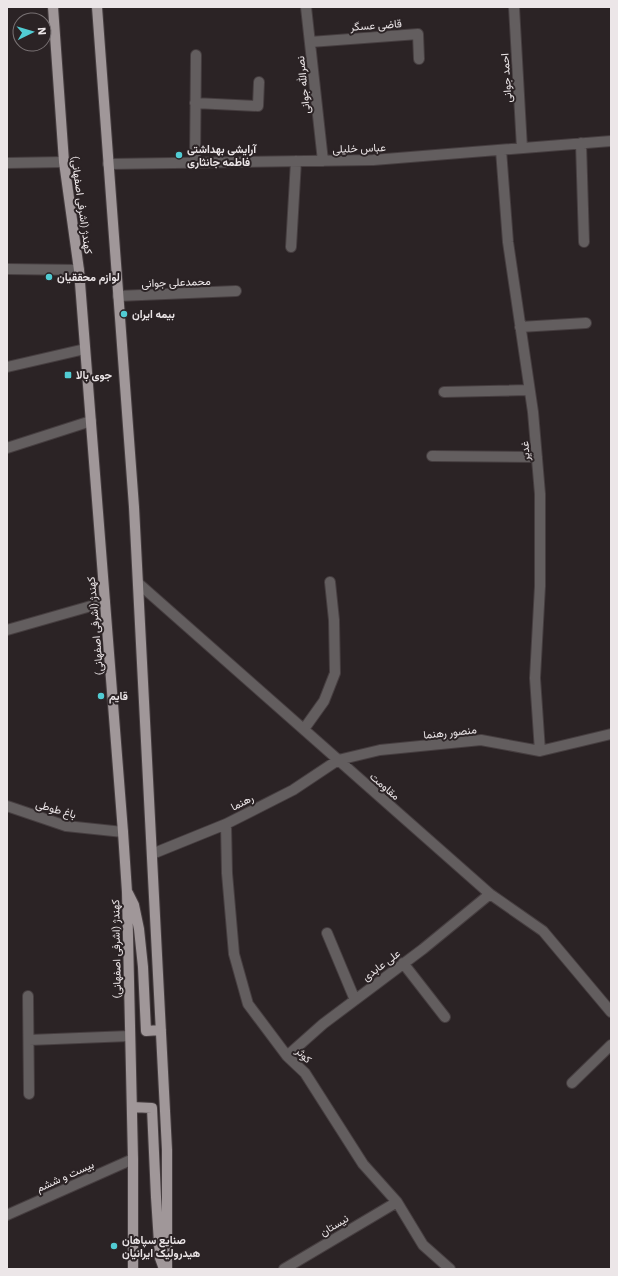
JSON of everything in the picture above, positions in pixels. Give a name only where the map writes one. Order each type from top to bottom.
[{"type":"main road","name":"کهندژ (اشرفی اصفهانی)","points":[[53,7],[64,162],[79,270],[127,892],[133,1159],[133,1269]]},
{"type":"main road","points":[[96,7],[134,507],[167,1150],[166,1269]]},
{"type":"main road","points":[[127,892],[134,905],[139,929],[143,967],[146,1031],[161,1030]]},
{"type":"main road","points":[[132,1107],[152,1108],[160,1258],[166,1269]]},
{"type":"street","name":"نصرالله جوانی","points":[[306,7],[323,161]]},
{"type":"street","name":"احمد جوانی","points":[[514,7],[522,148]]},
{"type":"street","name":"قاضی عسگر","points":[[310,42],[418,34],[419,59]]},
{"type":"street","points":[[195,163],[196,55]]},
{"type":"street","points":[[196,103],[258,106],[259,82]]},
{"type":"street","name":"عباس خلیلی","points":[[108,164],[373,160],[611,141]]},
{"type":"street","points":[[581,144],[584,242]]},
{"type":"street","name":"غدیر","points":[[501,150],[508,242],[533,412],[540,494],[540,586],[535,678],[540,751]]},
{"type":"street","points":[[291,247],[296,161]]},
{"type":"street","points":[[7,162],[64,162]]},
{"type":"street","points":[[7,269],[79,270]]},
{"type":"street","name":"محمدعلی جوانی","points":[[118,296],[236,291]]},
{"type":"street","points":[[520,327],[586,323]]},
{"type":"street","points":[[7,367],[85,349]]},
{"type":"street","points":[[444,392],[529,390]]},
{"type":"street","points":[[7,448],[91,421]]},
{"type":"street","points":[[432,456],[537,457]]},
{"type":"street","name":"مقاومت","points":[[138,582],[490,894],[543,931],[611,1012]]},
{"type":"street","points":[[304,729],[324,701],[335,672],[334,620],[330,582]]},
{"type":"street","points":[[7,630],[105,602]]},
{"type":"street","name":"منصور رهنما","points":[[338,760],[380,750],[481,740],[540,751],[611,734]]},
{"type":"street","name":"رهنما","points":[[152,854],[226,824],[293,790],[338,760]]},
{"type":"street","name":"باغ طوطی","points":[[7,806],[66,826],[123,832]]},
{"type":"street","name":"کوثر","points":[[226,824],[227,873],[234,954],[248,1004],[287,1056],[305,1074],[363,1164],[397,1202],[423,1244],[450,1269]]},
{"type":"street","name":"علی عابدی","points":[[287,1056],[323,1024],[490,894]]},
{"type":"street","points":[[327,933],[355,1000]]},
{"type":"street","points":[[403,963],[445,1017]]},
{"type":"street","points":[[28,996],[29,1094]]},
{"type":"street","points":[[29,1040],[130,1036]]},
{"type":"street","points":[[572,1082],[611,1045]]},
{"type":"street","name":"بیست و ششم","points":[[7,1216],[133,1159]]},
{"type":"street","name":"نیستان","points":[[284,1269],[397,1202]]},
{"type":"place","name":"آرایشی بهداشتی فاطمه جانثاری","points":[[179,155]]},
{"type":"place","name":"لوازم محققیان","points":[[49,277]]},
{"type":"place","name":"بیمه ایران","points":[[124,314]]},
{"type":"place","name":"جوی بالا","points":[[68,375]]},
{"type":"place","name":"قایم","points":[[101,696]]},
{"type":"place","name":"صنایع سپاهان هیدرولیک ایرانیان","points":[[114,1246]]}]
